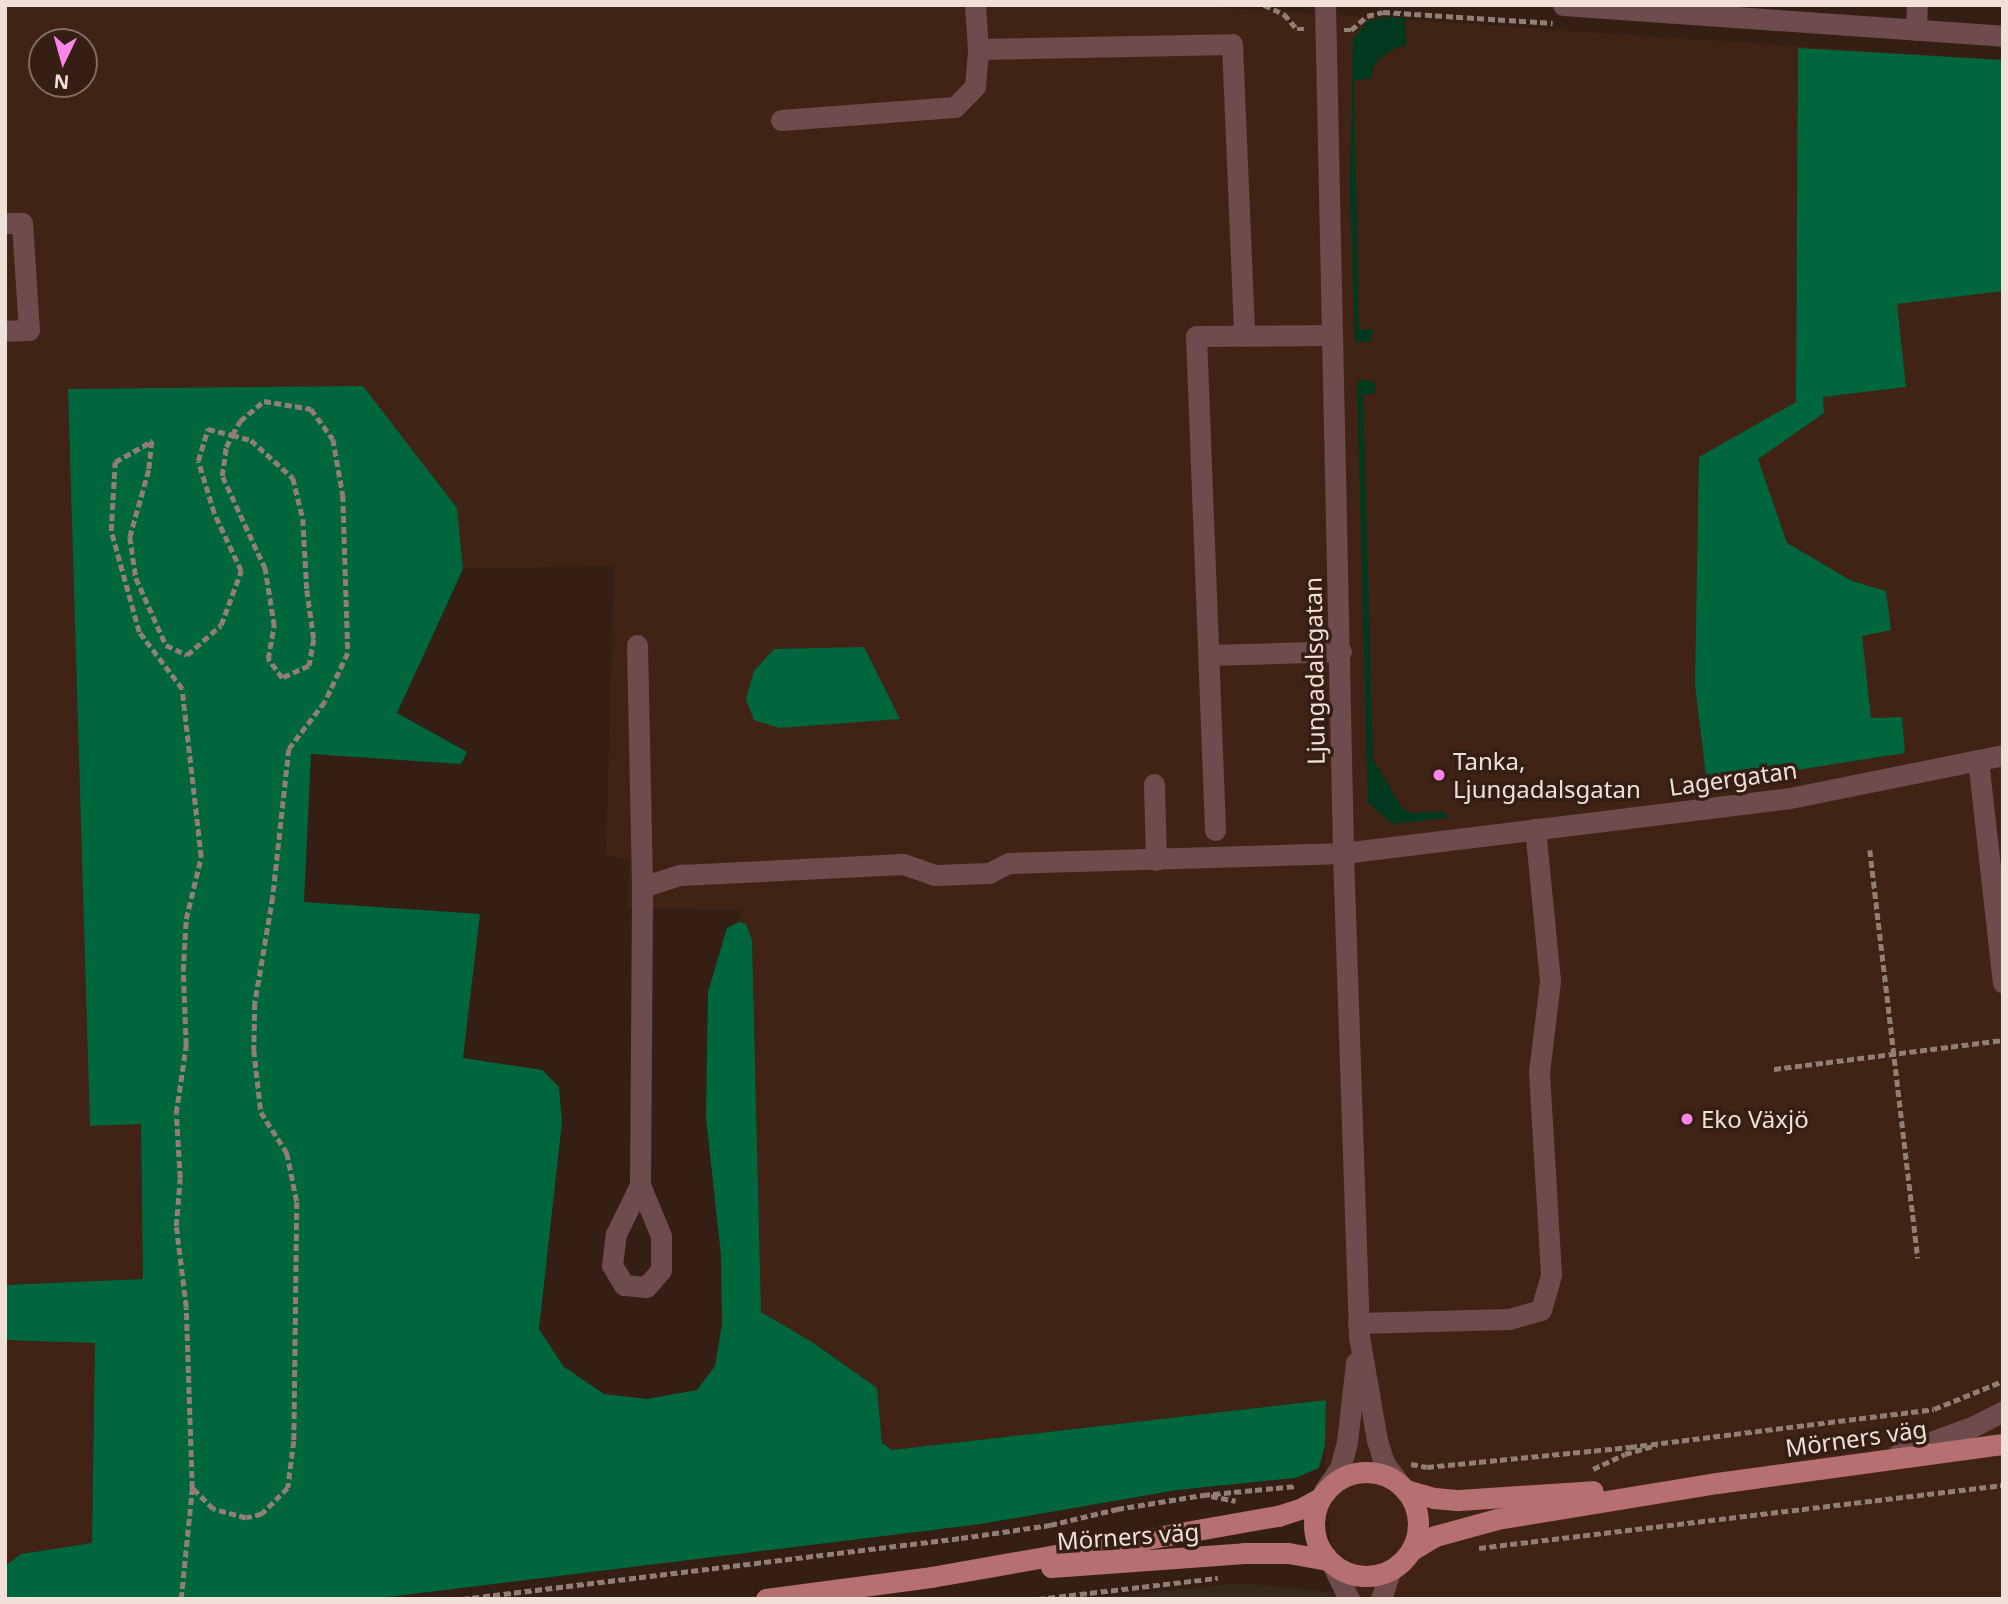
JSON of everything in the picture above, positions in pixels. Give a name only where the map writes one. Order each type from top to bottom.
[{"type":"main road","name":"Mörners väg","points":[[1412,1550],[1435,1536],[1497,1519],[1717,1483],[2003,1444]]},
{"type":"main road","points":[[1363,1471],[1385,1474],[1403,1486],[1419,1518],[1412,1550],[1390,1571],[1371,1577],[1348,1574],[1329,1562],[1313,1531],[1316,1491],[1345,1475],[1363,1471]]},
{"type":"main road","name":"Mörners väg","points":[[1403,1486],[1434,1498],[1459,1500],[1717,1483]]},
{"type":"main road","name":"Mörners väg","points":[[766,1599],[931,1577],[1278,1516],[1302,1508],[1316,1491]]},
{"type":"main road","name":"Mörners väg","points":[[931,1577],[1244,1553],[1288,1553],[1329,1562]]},
{"type":"street","points":[[780,120],[955,107],[975,86],[978,49],[975,5]]},
{"type":"street","name":"Ljungadalsgatan","points":[[1325,5],[1341,651],[1343,853],[1359,1330],[1377,1440],[1384,1463],[1403,1486]]},
{"type":"street","points":[[1563,5],[2003,36]]},
{"type":"street","points":[[1916,30],[1917,5]]},
{"type":"street","points":[[978,49],[1232,44],[1244,336]]},
{"type":"street","points":[[5,223],[22,223],[29,330],[5,331]]},
{"type":"street","points":[[1216,830],[1196,335],[1332,335]]},
{"type":"street","points":[[637,645],[642,887],[640,1185]]},
{"type":"street","points":[[1209,655],[1341,651]]},
{"type":"street","name":"Lagergatan","points":[[642,887],[680,875],[903,864],[935,875],[989,873],[1010,863],[1343,853],[1790,798],[2003,755]]},
{"type":"street","points":[[1978,760],[2003,983]]},
{"type":"street","points":[[1154,784],[1156,860]]},
{"type":"street","points":[[1359,1330],[1509,1319],[1541,1310],[1550,1274],[1539,1072],[1550,981],[1535,829]]},
{"type":"street","name":"Ljungadalsgatan","points":[[1316,1491],[1340,1468],[1347,1442],[1359,1330]]},
{"type":"street","points":[[1877,1461],[1974,1426],[2003,1411]]},
{"type":"street","points":[[1329,1562],[1349,1599]]},
{"type":"street","points":[[1381,1599],[1390,1571]]},
{"type":"path","points":[[181,1599],[192,1488],[186,1307],[176,1226],[180,1178],[176,1113],[186,1045],[183,971],[186,919],[201,857],[182,689],[139,632],[111,531],[115,463],[152,441],[149,470],[130,537],[136,578],[166,645],[187,655],[221,625],[241,572],[214,513],[198,461],[208,429],[232,435],[251,440],[293,478],[303,519],[307,590],[314,639],[309,666],[282,678],[268,659],[274,626],[265,569],[222,476],[226,447],[232,435],[240,421],[264,401],[311,409],[333,439],[343,495],[348,653],[325,702],[289,748],[274,897],[255,1003],[254,1050],[261,1112],[287,1153],[297,1202],[294,1441],[288,1488],[262,1514],[246,1518],[214,1509],[192,1488]]},
{"type":"path","points":[[1870,850],[1918,1258]]},
{"type":"path","points":[[1774,1069],[2003,1040]]},
{"type":"path","points":[[1406,1460],[1413,1465],[1427,1467],[1934,1409],[2003,1381]]},
{"type":"path","points":[[1587,1473],[1625,1454],[1674,1440]]},
{"type":"path","points":[[1466,1550],[2003,1485]]},
{"type":"path","points":[[462,1599],[1051,1525],[1117,1508],[1203,1495],[1316,1491]]},
{"type":"path","points":[[1038,1599],[1223,1578]]},
{"type":"shaded area","points":[[5,5],[1188,5],[2003,60],[2003,1599],[1333,1599],[1325,1445],[1326,1400],[892,1450],[882,1443],[877,1388],[815,1344],[761,1313],[752,940],[746,924],[739,922],[740,910],[628,908],[629,861],[606,854],[614,566],[463,569],[457,508],[68,390],[91,1126],[141,1124],[143,1279],[5,1285]]},
{"type":"shaded area","points":[[5,1340],[95,1342],[92,1543],[22,1554],[5,1566]]},
{"type":"shaded area","points":[[1241,1583],[1332,1592],[1333,1599],[1087,1599]]},
{"type":"green space","points":[[1381,17],[1405,18],[1406,46],[1397,47],[1382,57],[1374,65],[1371,79],[1354,80],[1359,329],[1374,330],[1370,342],[1355,342],[1350,190],[1353,39],[1367,22]]},
{"type":"green space","points":[[1798,48],[2003,60],[2003,291],[1897,304],[1906,387],[1823,397],[1824,413],[1758,459],[1787,543],[1852,581],[1886,591],[1891,630],[1862,636],[1871,718],[1902,717],[1905,753],[1707,784],[1695,685],[1699,457],[1796,402]]},
{"type":"green space","points":[[1359,380],[1372,381],[1375,384],[1375,394],[1363,394],[1373,760],[1403,809],[1412,813],[1444,811],[1448,818],[1392,824],[1368,803]]},
{"type":"green space","points":[[363,386],[457,508],[463,569],[397,713],[467,752],[461,764],[311,754],[304,902],[480,914],[463,1058],[542,1070],[559,1087],[562,1122],[539,1329],[563,1366],[604,1394],[647,1399],[697,1390],[715,1366],[722,1324],[721,1255],[706,1118],[708,992],[727,928],[739,922],[746,924],[752,940],[761,1312],[815,1344],[877,1388],[882,1443],[892,1450],[1326,1400],[1325,1445],[1319,1468],[1295,1478],[1177,1490],[981,1524],[372,1599],[5,1599],[5,1566],[21,1554],[92,1543],[95,1343],[5,1340],[5,1285],[143,1279],[141,1124],[90,1126],[68,389]]},
{"type":"green space","points":[[864,647],[900,719],[779,728],[754,720],[746,699],[754,671],[774,649]]},
{"type":"place","name":"Tanka, Ljungadalsgatan","points":[[1439,775]]},
{"type":"place","name":"Eko Växjö","points":[[1687,1119]]}]
